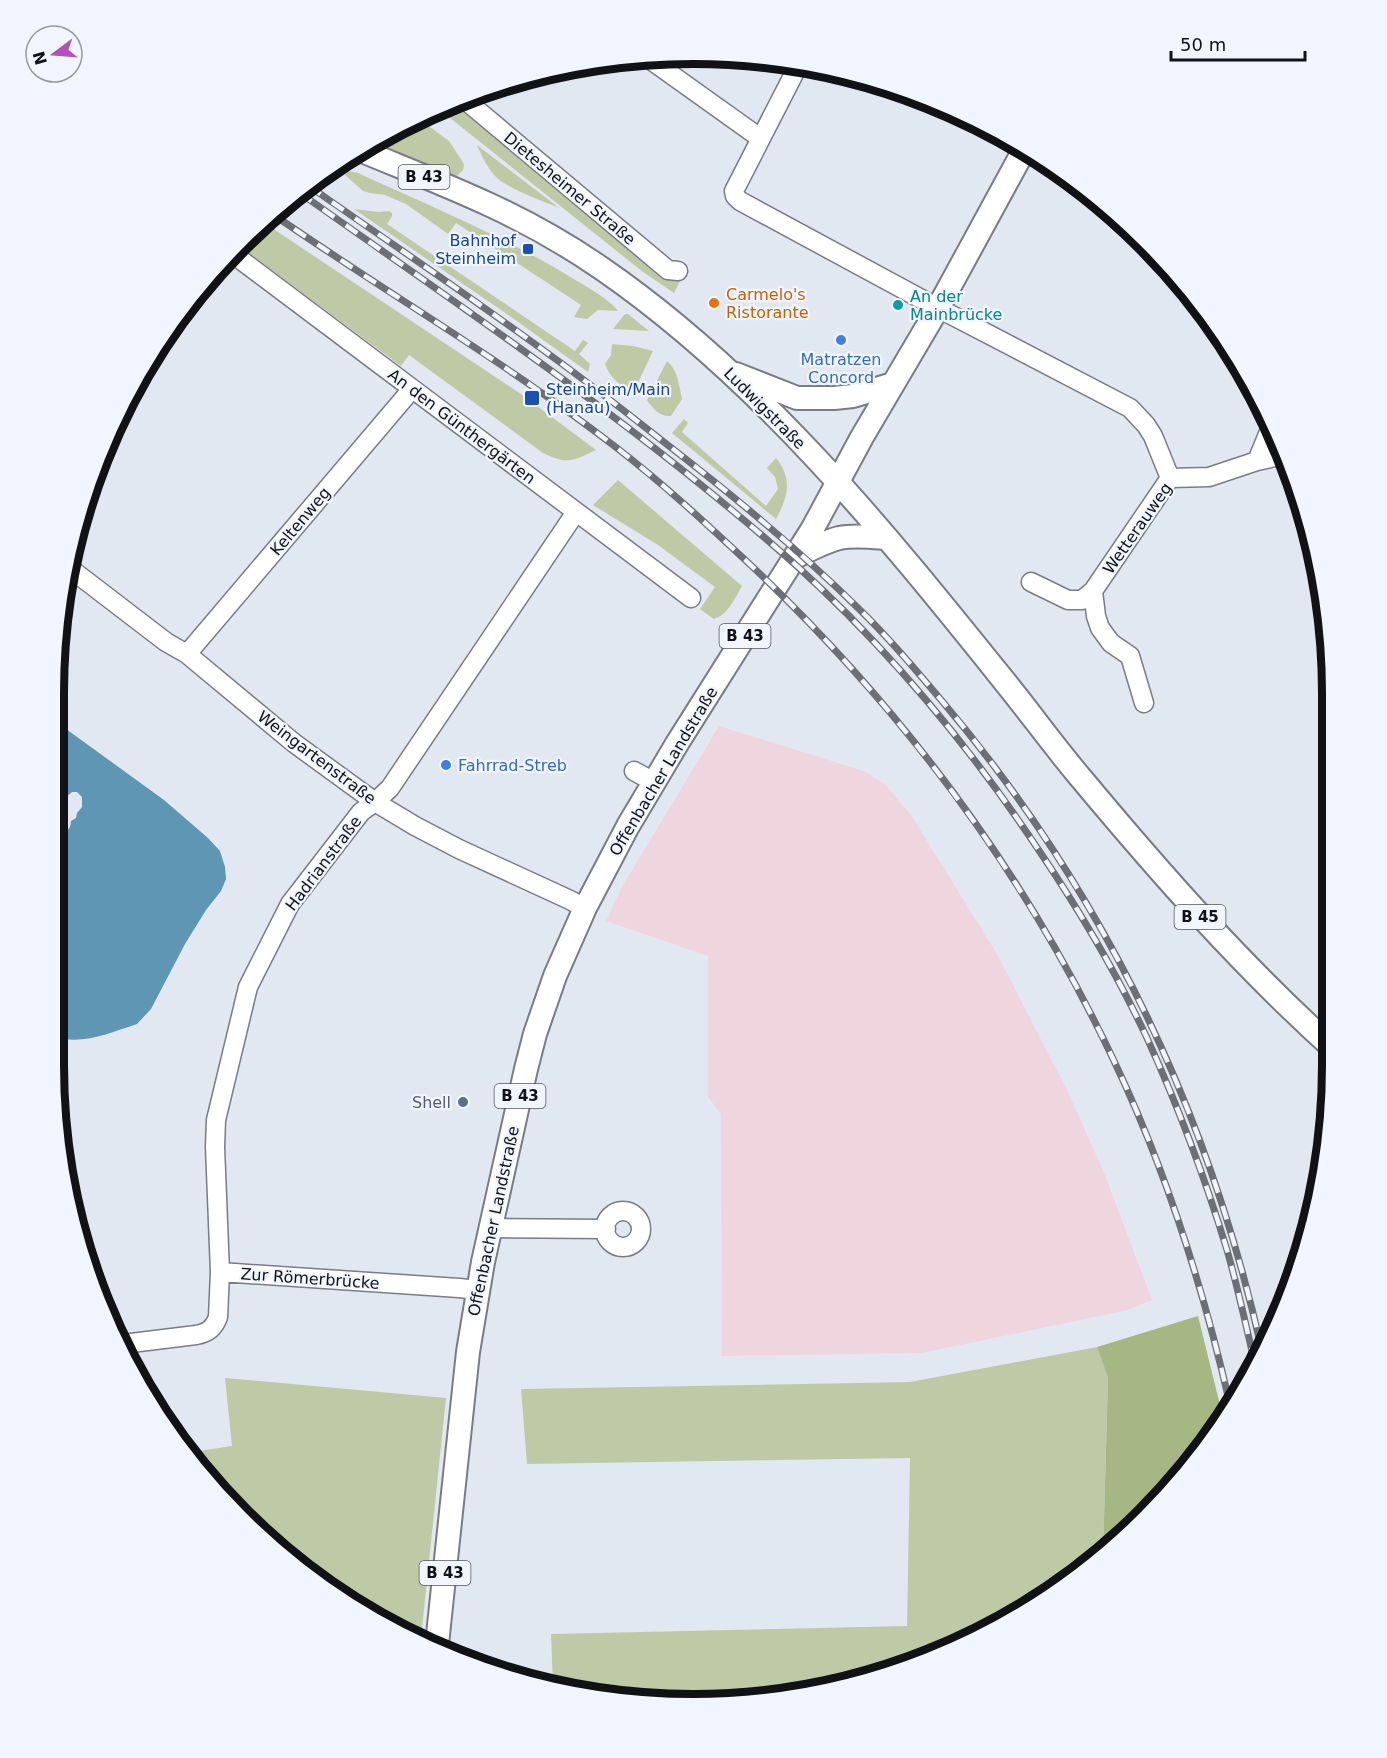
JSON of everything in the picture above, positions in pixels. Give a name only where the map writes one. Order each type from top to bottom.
[{"type":"main road","name":"Ludwigstraße","points":[[370,154],[489,204],[568,247],[602,269],[678,327],[728,370],[837,482]]},
{"type":"main road","points":[[837,482],[938,308],[1020,157]]},
{"type":"main road","points":[[728,370],[797,398],[853,396],[893,384]]},
{"type":"main road","name":"B 45","points":[[837,482],[887,538],[1079,776],[1179,894],[1272,990],[1322,1038]]},
{"type":"main road","name":"Offenbacher Landstraße","points":[[438,1639],[468,1352],[478,1290],[490,1228],[536,1034],[555,976],[599,879],[654,782],[813,528],[837,482]]},
{"type":"main road","points":[[795,557],[840,538],[856,536],[887,538]]},
{"type":"street","points":[[659,66],[760,138]]},
{"type":"street","points":[[794,73],[734,191],[735,196],[740,201],[938,308],[1130,408],[1153,436],[1170,478]]},
{"type":"street","name":"Dietesheimer Straße","points":[[471,105],[668,270],[678,271]]},
{"type":"street","name":"An den Günthergärten","points":[[240,259],[690,598]]},
{"type":"street","name":"Keltenweg","points":[[187,654],[412,389]]},
{"type":"street","points":[[1257,461],[1267,436]]},
{"type":"street","name":"Wetterauweg","points":[[1031,582],[1068,600],[1082,600],[1094,591],[1170,478],[1209,477],[1276,457]]},
{"type":"street","name":"Hadrianstraße","points":[[220,1272],[216,1120],[248,987],[296,894],[361,812],[390,788],[472,680],[576,512]]},
{"type":"street","name":"Weingartenstraße","points":[[77,573],[166,642],[187,654],[294,743],[375,802],[459,849],[585,908]]},
{"type":"street","name":"Wetterauweg","points":[[1094,591],[1096,616],[1100,628],[1111,643],[1130,656],[1144,703]]},
{"type":"street","points":[[634,771],[654,782]]},
{"type":"street","points":[[490,1228],[606,1229]]},
{"type":"street","name":"Zur Römerbrücke","points":[[129,1343],[207,1332],[216,1323],[218,1317],[220,1272],[478,1290]]},
{"type":"shaded area","points":[[719,726],[864,771],[885,784],[911,815],[997,954],[1067,1090],[1103,1170],[1152,1300],[1128,1310],[922,1353],[722,1356],[721,1114],[708,1097],[708,956],[606,921],[623,885]]},
{"type":"green space","points":[[466,107],[681,279],[674,293],[643,272],[446,115]]},
{"type":"green space","points":[[426,124],[449,141],[464,164],[463,170],[455,178],[384,146]]},
{"type":"green space","points":[[477,145],[558,207],[502,182],[485,163]]},
{"type":"green space","points":[[348,171],[358,173],[442,211],[551,265],[593,291],[618,311],[598,310],[587,319],[574,317],[581,305],[456,223],[448,234],[406,204],[385,195],[363,191],[345,175]]},
{"type":"green space","points":[[354,209],[389,211],[392,216],[387,224],[575,351],[583,340],[588,343],[579,354],[590,364],[588,372],[504,312]]},
{"type":"green space","points":[[273,226],[275,230],[521,394],[596,450],[570,460],[551,457],[409,355],[401,366],[246,252]]},
{"type":"green space","points":[[625,314],[628,314],[649,331],[613,329]]},
{"type":"green space","points":[[612,344],[653,351],[634,391],[616,381],[607,369],[605,364],[611,355]]},
{"type":"green space","points":[[667,361],[676,374],[682,399],[671,416],[657,412],[647,400]]},
{"type":"green space","points":[[684,419],[688,423],[682,432],[766,506],[778,489],[775,477],[767,468],[776,458],[785,473],[787,488],[776,519],[672,433]]},
{"type":"green space","points":[[618,480],[742,586],[731,606],[723,614],[714,619],[700,609],[715,587],[658,545],[593,505]]},
{"type":"green space","points":[[1198,1316],[1220,1407],[1193,1447],[1166,1479],[1103,1541],[1108,1378],[1097,1347]]},
{"type":"green space","points":[[1097,1347],[1108,1378],[1103,1541],[1043,1587],[972,1629],[934,1646],[856,1672],[776,1688],[694,1694],[611,1688],[553,1677],[551,1634],[907,1626],[910,1458],[527,1464],[521,1389],[910,1382]]},
{"type":"green space","points":[[225,1378],[446,1398],[422,1632],[379,1609],[311,1564],[249,1509],[198,1451],[232,1446]]},
{"type":"water","points":[[64,728],[164,800],[208,838],[220,851],[226,879],[221,891],[185,944],[151,1009],[137,1024],[106,1034],[76,1040],[64,1039],[64,833],[82,807],[82,797],[77,792],[72,792],[66,797],[64,810]]},
{"type":"railway","points":[[316,191],[555,358],[718,485],[836,586],[891,642],[942,701],[999,773],[1052,848],[1099,926],[1142,1006],[1179,1089],[1212,1174],[1239,1261],[1259,1340]]},
{"type":"railway","points":[[307,198],[595,403],[765,538],[842,609],[879,647],[948,727],[1012,811],[1071,899],[1111,967],[1147,1038],[1180,1116],[1219,1223],[1252,1353]]},
{"type":"railway","points":[[281,220],[530,384],[650,475],[757,571],[811,625],[863,681],[912,740],[1003,863],[1081,995],[1115,1063],[1151,1147],[1182,1233],[1209,1320],[1228,1395]]},
{"type":"place","name":"Bahnhof Steinheim","points":[[528,249]]},
{"type":"place","name":"Carmelo's Ristorante","points":[[714,303]]},
{"type":"place","name":"An der Mainbrücke","points":[[898,305]]},
{"type":"place","name":"Matratzen Concord","points":[[841,340]]},
{"type":"place","name":"Steinheim/Main (Hanau)","points":[[532,398]]},
{"type":"place","name":"Fahrrad-Streb","points":[[446,765]]},
{"type":"place","name":"Shell","points":[[463,1102]]}]
